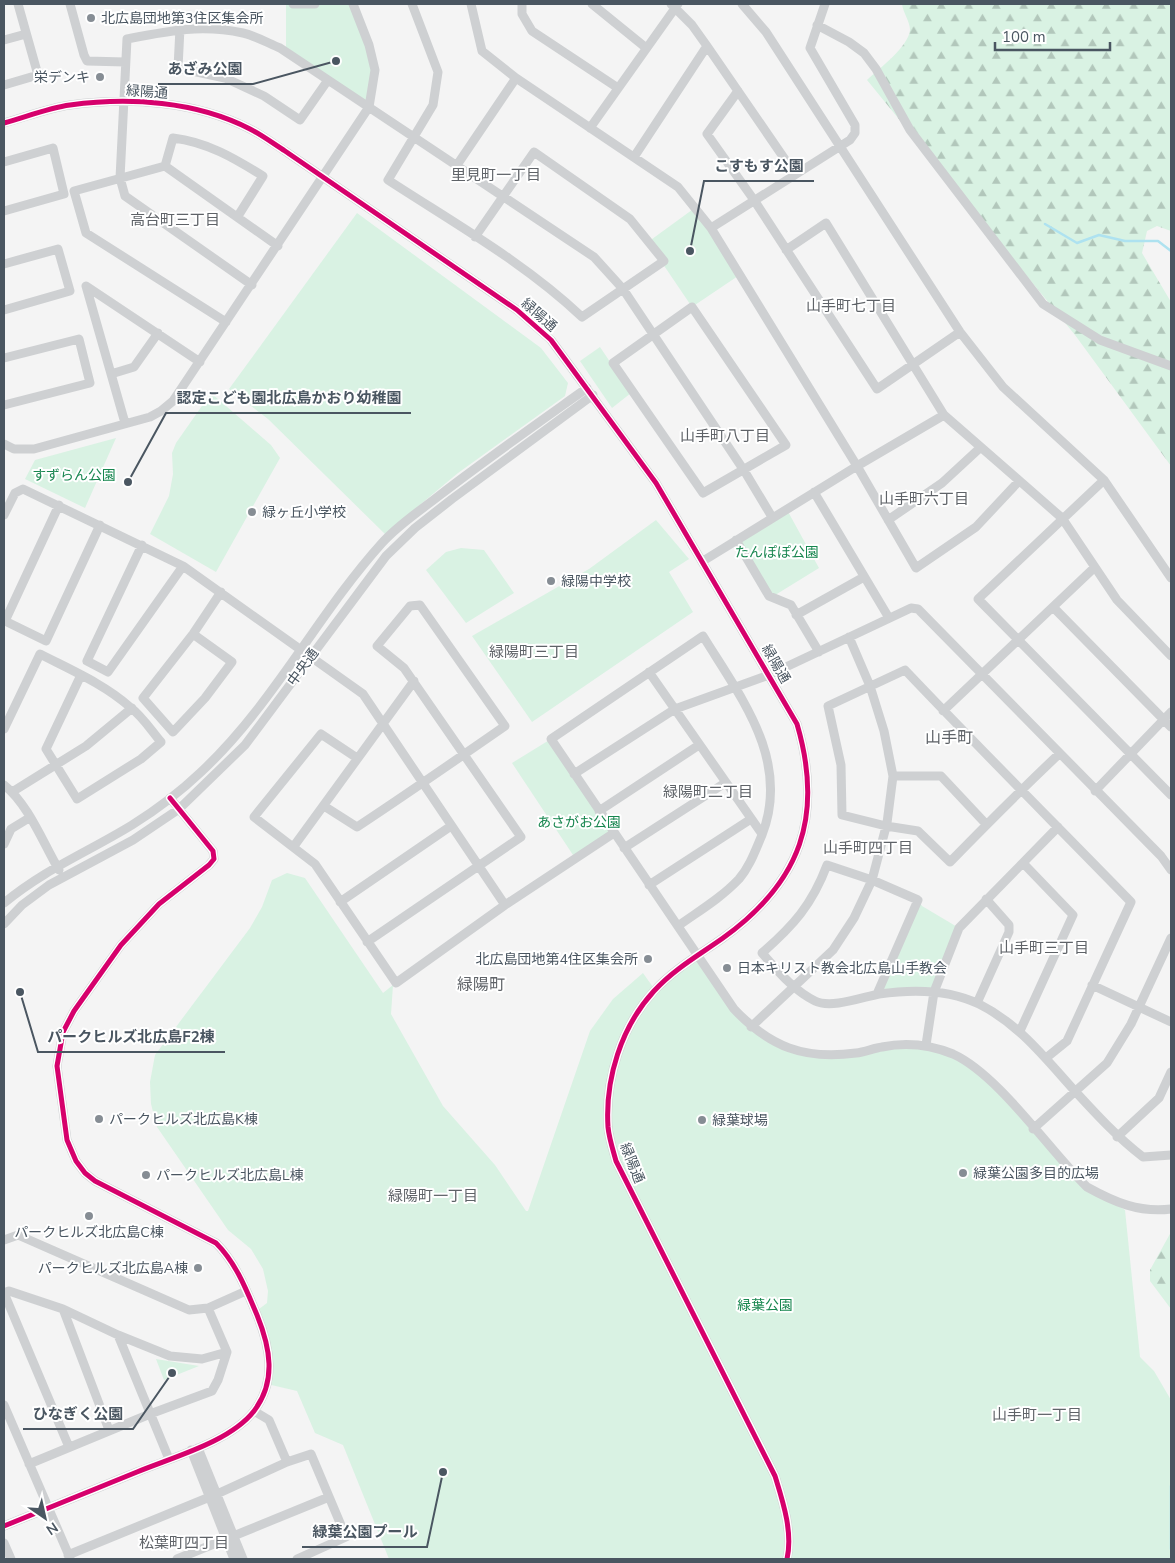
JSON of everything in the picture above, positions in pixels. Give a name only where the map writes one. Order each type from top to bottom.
[{"type":"street","points":[[4,85],[38,75],[18,4]]},
{"type":"street","points":[[70,4],[84,55],[88,61],[125,62]]},
{"type":"street","points":[[294,4],[315,4]]},
{"type":"street","points":[[4,444],[24,451],[150,417],[173,401],[369,107],[375,70],[369,45],[353,4]]},
{"type":"street","points":[[412,4],[438,72],[433,105],[388,180],[551,287],[582,317],[664,261],[630,219],[534,152],[475,237]]},
{"type":"street","points":[[471,4],[482,51],[516,78],[678,187],[711,228],[857,466],[916,568],[976,527],[1020,481]]},
{"type":"street","points":[[522,4],[522,14],[532,31],[618,88]]},
{"type":"street","points":[[592,4],[646,47]]},
{"type":"street","points":[[742,4],[766,32],[960,332],[1002,387],[1104,480],[1171,578]]},
{"type":"street","points":[[711,228],[840,146],[855,133],[855,125],[810,48],[825,4]]},
{"type":"street","points":[[590,128],[675,5],[707,46],[795,174]]},
{"type":"street","points":[[818,25],[849,42],[864,53],[876,69],[910,130],[1043,304],[1092,337],[1171,366]]},
{"type":"street","points":[[180,28],[178,68],[224,78],[264,96],[300,120],[328,80]]},
{"type":"street","points":[[252,284],[125,196],[120,178],[127,39],[180,28],[245,33],[280,48],[594,257],[623,289],[744,470],[772,517]]},
{"type":"street","points":[[4,40],[26,34]]},
{"type":"street","points":[[634,157],[707,46]]},
{"type":"street","points":[[457,165],[516,78]]},
{"type":"street","points":[[738,91],[707,134],[754,200],[877,389],[960,332]]},
{"type":"street","name":"緑陽通","points":[[4,123],[69,105],[123,101],[176,106],[213,114],[250,128],[377,212],[517,310],[551,340],[656,483],[796,724],[806,756],[809,788],[805,827],[787,872],[769,897],[729,933],[697,955],[655,990],[628,1028],[614,1069],[608,1098],[608,1130],[616,1160],[775,1476],[786,1520],[787,1559]]},
{"type":"street","points":[[165,166],[173,138],[194,141],[233,157],[262,176],[238,216]]},
{"type":"street","points":[[4,162],[53,148],[64,194],[4,211]]},
{"type":"street","points":[[226,322],[86,234],[74,192],[165,166],[278,246]]},
{"type":"street","points":[[786,250],[826,223],[914,364],[944,416],[1062,518],[1117,600],[1171,656]]},
{"type":"street","points":[[4,264],[58,248],[70,291],[4,310]]},
{"type":"street","points":[[125,423],[86,286],[200,362]]},
{"type":"street","points":[[692,307],[786,445],[744,470],[703,493],[613,363],[692,307]]},
{"type":"street","points":[[111,374],[134,367],[158,333]]},
{"type":"street","points":[[4,358],[79,339],[90,382],[4,405]]},
{"type":"street","name":"中央通","points":[[4,903],[56,865],[130,826],[170,798],[200,772],[232,740],[302,650],[344,590],[388,536],[459,481],[590,392]]},
{"type":"street","name":"中央通","points":[[4,924],[22,905],[63,876],[133,840],[180,809],[245,745],[386,556],[415,528],[590,392]]},
{"type":"street","points":[[703,561],[772,517],[944,416]]},
{"type":"street","points":[[888,520],[942,483],[981,447]]},
{"type":"street","points":[[1104,480],[978,599],[1017,641],[1171,795]]},
{"type":"street","points":[[4,515],[14,492],[23,489],[142,545],[183,566],[362,694],[383,722],[451,826],[506,905]]},
{"type":"street","points":[[814,492],[889,618]]},
{"type":"street","points":[[59,506],[4,621],[46,641],[100,525]]},
{"type":"street","points":[[736,540],[769,596],[791,605],[819,652]]},
{"type":"street","points":[[142,545],[87,661],[108,672],[183,566]]},
{"type":"street","points":[[943,710],[1095,567]]},
{"type":"street","points":[[796,615],[864,577]]},
{"type":"street","points":[[194,634],[232,662],[205,698],[173,732],[142,698],[194,634],[221,592]]},
{"type":"street","points":[[324,806],[357,827],[423,783],[464,755],[505,726],[420,605],[410,606],[377,646],[404,668],[414,681],[464,755],[521,837],[367,942]]},
{"type":"street","points":[[1053,607],[1171,727]]},
{"type":"street","points":[[574,774],[675,709],[769,675],[911,608],[918,610],[1095,791],[1162,856],[1171,870]]},
{"type":"street","points":[[678,926],[717,898],[739,879],[753,858],[768,822],[772,802],[772,781],[769,762],[760,736],[735,688],[703,636],[550,738],[734,1009],[752,1027],[774,1043],[803,1054],[857,1053],[884,1046],[926,1045],[953,1055],[978,1068],[1087,1187],[1109,1200],[1133,1209],[1171,1209]]},
{"type":"street","points":[[752,1027],[833,950],[854,918],[872,880],[886,826],[893,776],[884,731],[870,686],[849,637]]},
{"type":"street","points":[[4,728],[40,654],[81,675],[108,690],[132,708],[161,742],[141,758],[77,799],[46,749],[81,675]]},
{"type":"street","points":[[1046,1058],[1067,1041],[1131,902],[1022,790],[943,710],[905,670],[828,706],[841,765],[842,814],[886,826],[918,831],[950,862],[986,824],[1022,790],[1059,754]]},
{"type":"street","points":[[650,672],[762,834]]},
{"type":"street","points":[[294,846],[414,681]]},
{"type":"street","points":[[12,792],[93,741],[132,708]]},
{"type":"street","points":[[1095,791],[1171,712]]},
{"type":"street","points":[[357,758],[321,734],[254,818],[294,846],[315,864],[396,983],[506,905],[614,833]]},
{"type":"street","points":[[599,811],[699,745]]},
{"type":"street","points":[[893,776],[941,776],[986,824]]},
{"type":"street","points":[[624,848],[725,783]]},
{"type":"street","points":[[4,785],[12,792],[29,818],[63,876]]},
{"type":"street","points":[[4,1526],[194,1449],[232,1431],[254,1411],[267,1384],[270,1356],[267,1340],[230,1258],[216,1243],[95,1181],[85,1173],[76,1161],[67,1140],[58,1077],[58,1058],[62,1032],[74,1011],[111,959],[143,920],[159,904],[209,866],[214,859],[212,851],[170,798]]},
{"type":"street","points":[[4,844],[11,830],[29,818]]},
{"type":"street","points":[[649,885],[751,819]]},
{"type":"street","points":[[340,902],[451,826]]},
{"type":"street","points":[[926,1045],[934,992],[959,928],[1058,827]]},
{"type":"street","points":[[1020,1030],[1073,915],[1023,863]]},
{"type":"street","points":[[877,994],[918,900],[872,880],[827,865],[812,901],[788,931],[762,953],[793,987],[817,1002],[853,1002],[877,994],[905,991],[953,994],[977,1003],[1000,1015],[1020,1030],[1117,1137],[1142,1157],[1171,1155]]},
{"type":"street","points":[[977,1003],[1009,932],[1009,925],[986,899]]},
{"type":"street","points":[[1033,1129],[1107,1063],[1122,1042],[1171,938]]},
{"type":"street","points":[[1092,985],[1171,1022]]},
{"type":"street","points":[[1117,1137],[1159,1098],[1171,1072]]},
{"type":"street","points":[[4,1240],[18,1235],[189,1310],[208,1308],[246,1291]]},
{"type":"street","points":[[69,1447],[4,1293],[9,1291],[63,1309],[118,1335],[170,1356],[202,1359],[227,1352]]},
{"type":"street","points":[[28,1464],[109,1430],[212,1391],[218,1380],[227,1352],[208,1308]]},
{"type":"street","points":[[63,1309],[109,1430]]},
{"type":"street","points":[[118,1335],[168,1459]]},
{"type":"street","points":[[4,1405],[69,1557],[288,1462],[311,1454],[346,1537],[297,1559]]},
{"type":"street","points":[[254,1411],[269,1420],[288,1462]]},
{"type":"street","points":[[194,1449],[230,1538],[243,1559]]},
{"type":"street","points":[[177,1559],[329,1497]]},
{"type":"street","points":[[230,1538],[234,1559]]},
{"type":"street","points":[[4,1543],[11,1559]]},
{"type":"green space","points":[[286,4],[353,4],[375,70],[369,107],[286,52]]},
{"type":"green space","points":[[902,4],[1171,4],[1171,231],[1157,226],[1147,231],[1142,253],[1171,302],[1171,466],[1075,335],[867,80],[893,57],[905,43],[910,27]]},
{"type":"green space","points":[[696,207],[738,276],[692,307],[648,242]]},
{"type":"green space","points":[[357,213],[541,348],[568,383],[565,396],[458,473],[385,534],[268,419],[229,389]]},
{"type":"green space","points":[[600,347],[631,393],[612,408],[580,361]]},
{"type":"green space","points":[[211,393],[271,445],[280,458],[216,572],[150,534],[169,496],[173,474],[172,453],[176,443]]},
{"type":"green space","name":"すずらん公園","points":[[116,438],[85,508],[25,479],[35,460]]},
{"type":"green space","name":"たんぽぽ公園","points":[[786,508],[819,568],[772,597],[736,540]]},
{"type":"green space","points":[[656,520],[689,559],[669,572],[693,612],[532,722],[472,636],[589,569]]},
{"type":"green space","points":[[461,548],[484,550],[514,593],[466,623],[426,570],[446,552]]},
{"type":"green space","name":"あさがお公園","points":[[551,739],[614,833],[575,858],[512,763]]},
{"type":"green space","name":"緑葉公園","points":[[287,873],[305,878],[383,993],[393,985],[391,1014],[443,1106],[495,1165],[526,1211],[528,1211],[590,1031],[613,999],[643,973],[655,990],[697,955],[751,1027],[803,1053],[926,1045],[977,1068],[1087,1187],[1125,1210],[1140,1357],[1154,1371],[1171,1400],[1171,1559],[389,1559],[343,1445],[315,1433],[297,1391],[267,1384],[270,1372],[255,1312],[267,1303],[268,1291],[263,1269],[251,1249],[228,1230],[157,1127],[151,1104],[150,1082],[155,1055],[250,928],[262,907],[272,880]]},
{"type":"green space","points":[[918,900],[922,906],[959,928],[934,992],[879,990]]},
{"type":"green space","points":[[1171,1232],[1171,1309],[1150,1281],[1150,1270]]},
{"type":"green space","points":[[156,1359],[199,1366],[164,1380]]},
{"type":"waterway","points":[[1045,224],[1077,243],[1099,235],[1125,241],[1158,241],[1171,251]]},
{"type":"waterway","points":[[1171,1486],[1171,1549]]},
{"type":"cycle path","points":[[4,123],[62,106],[115,101],[185,107],[229,120],[250,129],[268,140],[517,310],[551,340],[656,483],[797,724],[805,757],[808,788],[806,817],[799,844],[788,870],[771,894],[750,916],[670,976],[642,1005],[624,1037],[618,1055],[609,1091],[608,1109],[609,1131],[616,1161],[775,1476],[788,1528],[789,1549],[787,1559]]},
{"type":"cycle path","points":[[4,1526],[216,1440],[244,1422],[254,1411],[266,1388],[269,1364],[262,1327],[240,1277],[223,1251],[216,1243],[95,1181],[85,1173],[76,1161],[67,1140],[57,1066],[63,1032],[74,1011],[121,945],[159,904],[214,859],[213,851],[170,798]]},
{"type":"place","name":"北広島団地第3住区集会所","points":[[91,18]]},
{"type":"place","name":"あざみ公園","points":[[336,61]]},
{"type":"place","name":"栄デンキ","points":[[100,77]]},
{"type":"place","name":"こすもす公園","points":[[690,251]]},
{"type":"place","name":"認定こども園北広島かおり幼稚園","points":[[128,482]]},
{"type":"place","name":"緑ヶ丘小学校","points":[[252,512]]},
{"type":"place","name":"緑陽中学校","points":[[551,581]]},
{"type":"place","name":"北広島団地第4住区集会所","points":[[648,959]]},
{"type":"place","name":"日本キリスト教会北広島山手教会","points":[[727,968]]},
{"type":"place","name":"パークヒルズ北広島F2棟","points":[[20,992]]},
{"type":"place","name":"パークヒルズ北広島K棟","points":[[99,1119]]},
{"type":"place","name":"緑葉球場","points":[[702,1120]]},
{"type":"place","name":"緑葉公園多目的広場","points":[[963,1173]]},
{"type":"place","name":"パークヒルズ北広島L棟","points":[[146,1175]]},
{"type":"place","name":"パークヒルズ北広島C棟","points":[[89,1216]]},
{"type":"place","name":"パークヒルズ北広島A棟","points":[[198,1268]]},
{"type":"place","name":"ひなぎく公園","points":[[172,1373]]},
{"type":"place","name":"緑葉公園プール","points":[[443,1472]]},
{"type":"district","name":"里見町一丁目","points":[[496,175]]},
{"type":"district","name":"高台町三丁目","points":[[175,220]]},
{"type":"district","name":"山手町七丁目","points":[[851,306]]},
{"type":"district","name":"山手町八丁目","points":[[725,436]]},
{"type":"district","name":"山手町六丁目","points":[[924,499]]},
{"type":"district","name":"緑陽町三丁目","points":[[534,652]]},
{"type":"district","name":"山手町","points":[[949,738]]},
{"type":"district","name":"緑陽町二丁目","points":[[708,792]]},
{"type":"district","name":"山手町四丁目","points":[[868,848]]},
{"type":"district","name":"山手町三丁目","points":[[1044,948]]},
{"type":"district","name":"緑陽町","points":[[481,985]]},
{"type":"district","name":"緑陽町一丁目","points":[[433,1196]]},
{"type":"district","name":"山手町一丁目","points":[[1037,1415]]},
{"type":"district","name":"松葉町四丁目","points":[[184,1543]]}]
